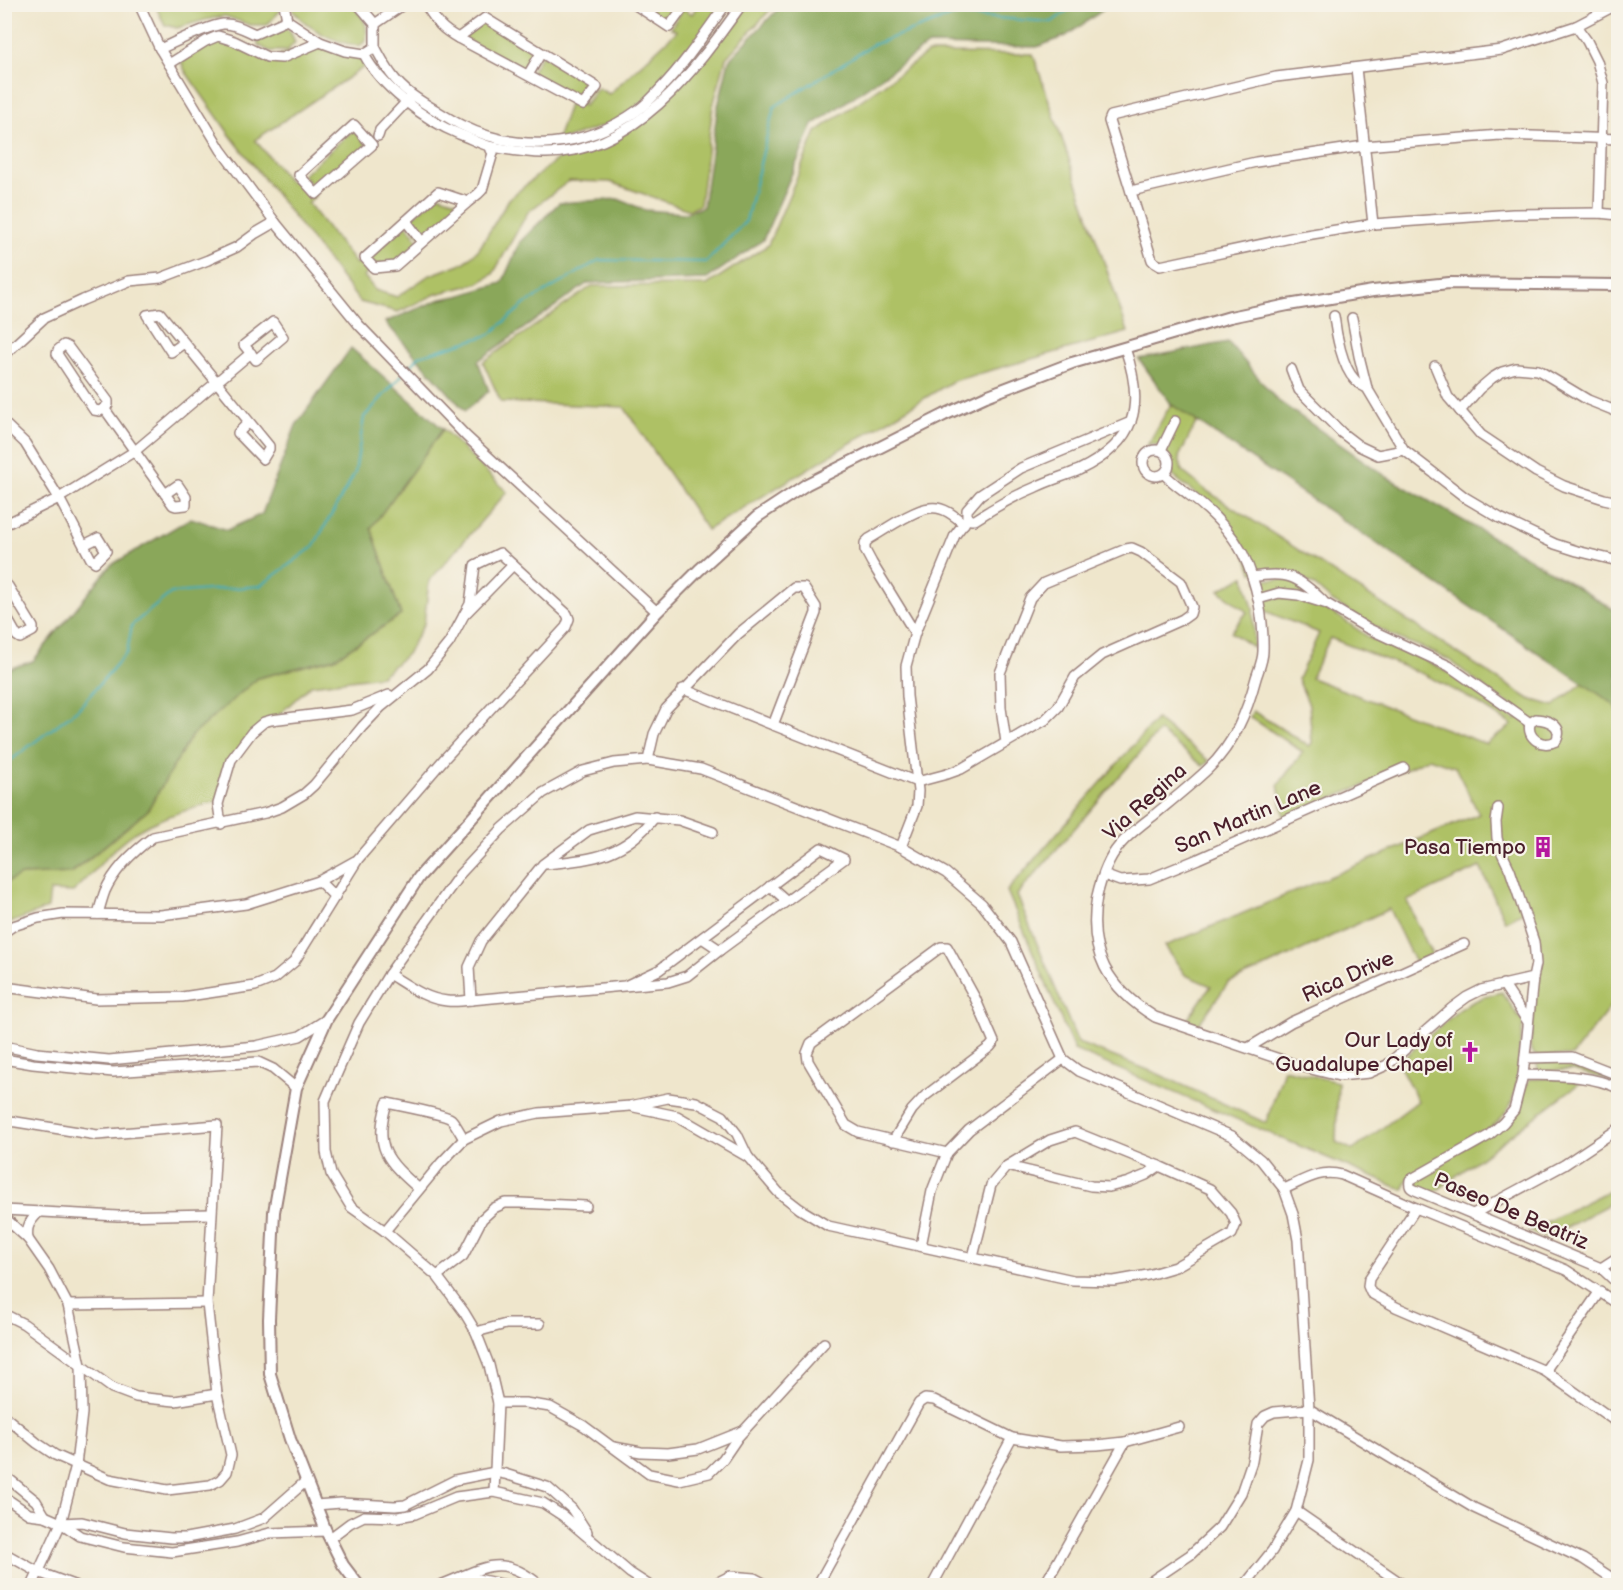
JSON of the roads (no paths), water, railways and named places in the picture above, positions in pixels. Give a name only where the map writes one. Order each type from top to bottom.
[{"type":"street","points":[[139,4],[160,49],[221,150],[274,222],[359,325],[466,436],[657,612]]},
{"type":"street","points":[[284,4],[287,20],[320,42],[345,51],[364,54],[375,47]]},
{"type":"street","points":[[358,4],[375,24],[375,47],[407,101]]},
{"type":"street","points":[[375,24],[404,4]]},
{"type":"street","points":[[425,4],[442,28],[455,36],[584,105],[597,87],[485,18],[455,36]]},
{"type":"street","points":[[432,4],[455,36]]},
{"type":"street","points":[[634,4],[669,27],[683,8],[678,4]]},
{"type":"street","points":[[364,54],[383,82],[444,128],[493,145],[543,153],[566,151],[607,140],[645,117],[662,102],[726,4]]},
{"type":"street","points":[[682,72],[723,32],[742,4]]},
{"type":"street","points":[[1618,4],[1576,27],[1502,50],[1276,77],[1111,116],[1109,122],[1152,260],[1160,266],[1300,236],[1373,224],[1513,214],[1599,213],[1618,215]]},
{"type":"street","points":[[249,48],[255,34],[287,20]]},
{"type":"street","points":[[160,49],[224,24],[255,34]]},
{"type":"street","points":[[1576,27],[1587,41],[1597,61],[1603,83],[1599,213]]},
{"type":"street","points":[[169,63],[218,36],[267,57],[282,58],[320,42]]},
{"type":"street","points":[[528,75],[541,53]]},
{"type":"street","points":[[1356,68],[1373,224]]},
{"type":"street","points":[[373,139],[354,125],[299,175],[316,194],[372,145],[373,139],[380,130],[407,101]]},
{"type":"street","points":[[1131,191],[1256,162],[1365,146],[1500,135],[1618,139]]},
{"type":"street","points":[[468,202],[438,192],[365,258],[374,268],[395,266],[478,194],[477,190],[488,152],[493,145]]},
{"type":"street","points":[[406,221],[422,242]]},
{"type":"street","points":[[4,355],[44,318],[129,281],[161,278],[208,260],[237,247],[274,222]]},
{"type":"street","points":[[359,1586],[343,1565],[328,1535],[290,1438],[270,1374],[269,1318],[274,1212],[296,1088],[327,1019],[419,877],[657,612],[757,517],[807,484],[944,415],[1072,363],[1230,317],[1373,291],[1449,283],[1618,285]]},
{"type":"street","points":[[1334,316],[1337,337],[1350,371],[1355,381],[1367,388]]},
{"type":"street","points":[[1352,318],[1367,388],[1404,450],[1466,498],[1500,518],[1555,544],[1618,561]]},
{"type":"street","points":[[184,343],[249,422]]},
{"type":"street","points":[[64,345],[68,347],[108,401],[108,405],[104,408],[100,411],[94,410],[57,354],[64,345]]},
{"type":"street","points":[[915,633],[872,563],[865,550],[865,543],[900,521],[930,508],[939,509],[966,521],[975,520],[1003,502],[1079,470],[1107,454],[1124,436],[1131,422],[1135,391],[1125,348]]},
{"type":"street","points":[[4,525],[59,498],[135,451],[250,353]]},
{"type":"street","points":[[1435,366],[1448,397],[1481,435],[1536,472],[1564,486],[1618,502]]},
{"type":"street","points":[[1460,411],[1492,378],[1516,368],[1539,370],[1588,400],[1618,412],[1618,396]]},
{"type":"street","points":[[1291,369],[1299,390],[1342,433],[1359,446],[1378,455],[1404,450]]},
{"type":"street","points":[[104,408],[165,494]]},
{"type":"street","points":[[1161,450],[1175,421]]},
{"type":"street","points":[[901,847],[916,806],[918,791],[907,696],[906,666],[915,633],[955,535],[966,521],[967,510],[980,495],[1021,468],[1131,422]]},
{"type":"street","points":[[4,423],[24,443],[59,498],[84,546]]},
{"type":"street","points":[[1152,450],[1161,450],[1167,455],[1170,463],[1167,471],[1164,474],[1151,475],[1143,465],[1145,456],[1152,450]]},
{"type":"street","name":"Via Regina","points":[[1164,474],[1204,506],[1223,525],[1243,554],[1258,599],[1263,654],[1251,699],[1241,724],[1225,749],[1212,765],[1190,785],[1130,835],[1109,860],[1099,889],[1094,927],[1102,962],[1114,983],[1135,1004],[1155,1017],[1303,1067],[1339,1076],[1370,1073],[1387,1065],[1467,997],[1481,990],[1533,978]]},
{"type":"street","points":[[683,689],[917,782],[961,769],[1045,720],[1058,707],[1076,678],[1091,663],[1102,655],[1190,614],[1192,607],[1181,582],[1141,552],[1132,548],[1044,583],[1037,589],[1030,598],[1000,673],[1001,708],[1006,742]]},
{"type":"street","points":[[4,987],[96,999],[182,997],[255,986],[275,978],[294,962],[358,859],[445,758],[566,627],[569,619],[567,614],[500,553],[475,565],[470,604],[449,643],[428,669],[381,707],[314,785],[282,807],[265,813],[153,837],[121,865],[105,890],[98,914]]},
{"type":"street","points":[[464,615],[513,565]]},
{"type":"street","points":[[1252,577],[1275,574],[1288,576],[1310,588],[1327,604],[1367,628],[1449,666],[1530,723]]},
{"type":"street","points":[[4,584],[8,586],[33,627],[33,631],[20,639],[4,613]]},
{"type":"street","points":[[648,760],[654,734],[666,709],[683,689],[738,634],[794,588],[804,588],[816,607],[816,613],[773,725]]},
{"type":"street","points":[[1258,599],[1280,593],[1298,595],[1327,604]]},
{"type":"street","points":[[221,824],[218,804],[231,760],[252,732],[264,722],[352,710],[402,689]]},
{"type":"street","points":[[352,710],[362,727]]},
{"type":"street","points":[[494,1492],[498,1403],[489,1365],[476,1332],[437,1276],[385,1231],[351,1207],[331,1174],[326,1152],[325,1101],[359,1023],[389,974],[460,874],[502,829],[543,793],[583,771],[614,763],[648,760],[701,769],[901,847],[946,873],[982,904],[1011,942],[1063,1059],[1079,1071],[1232,1136],[1261,1160],[1284,1190],[1293,1214],[1298,1240],[1310,1409],[1309,1460],[1296,1511],[1272,1551],[1244,1586]]},
{"type":"street","name":"San Martin Lane","points":[[1104,875],[1120,880],[1149,879],[1404,768]]},
{"type":"street","points":[[1498,808],[1497,838],[1534,942],[1536,964],[1523,1075],[1585,1079],[1618,1088]]},
{"type":"street","points":[[471,1000],[470,967],[481,940],[543,864],[589,830],[635,816],[679,820],[713,832]]},
{"type":"street","points":[[543,864],[591,859],[613,852],[646,829],[655,818]]},
{"type":"street","points":[[389,974],[433,999],[448,1002],[471,1000],[625,986],[668,982],[687,976],[844,859],[821,848],[659,970],[625,986]]},
{"type":"street","points":[[4,932],[13,926],[38,918],[63,914],[161,915],[246,904],[319,881],[358,859]]},
{"type":"street","points":[[319,881],[334,897]]},
{"type":"street","points":[[770,886],[787,901]]},
{"type":"street","points":[[702,938],[720,950]]},
{"type":"street","name":"Rica Drive","points":[[1248,1048],[1291,1023],[1464,944]]},
{"type":"street","points":[[893,1141],[912,1110],[925,1096],[994,1042],[975,998],[947,947],[941,947],[811,1043],[807,1053],[808,1061],[846,1125],[858,1132],[893,1141],[947,1154]]},
{"type":"street","points":[[1503,984],[1528,1023]]},
{"type":"street","points":[[4,1046],[37,1053],[109,1060],[256,1046],[300,1036],[327,1019]]},
{"type":"street","points":[[256,1046],[258,1062]]},
{"type":"street","points":[[143,1057],[143,1070]]},
{"type":"street","points":[[1525,1058],[1572,1057],[1618,1075]]},
{"type":"street","points":[[4,1059],[113,1072],[258,1062],[273,1069],[296,1088]]},
{"type":"street","points":[[921,1246],[932,1191],[947,1154],[969,1130],[1063,1059]]},
{"type":"street","name":"Paseo De Beatriz","points":[[1523,1075],[1514,1110],[1503,1123],[1488,1136],[1410,1180],[1410,1188],[1600,1268],[1618,1284]]},
{"type":"street","points":[[385,1231],[441,1162],[464,1139],[501,1121],[539,1113],[630,1106],[668,1098],[696,1102],[723,1116],[737,1134],[748,1157],[778,1192],[828,1227],[1073,1280],[1114,1281],[1175,1267],[1232,1234],[1236,1224],[1231,1213],[1210,1189],[1075,1132],[1050,1140],[1007,1166],[991,1185],[973,1257]]},
{"type":"street","points":[[419,1189],[397,1170],[387,1156],[381,1134],[382,1118],[387,1103],[446,1116],[452,1120],[464,1139]]},
{"type":"street","points":[[630,1106],[677,1116],[748,1157]]},
{"type":"street","points":[[4,1120],[97,1135],[217,1125],[207,1303],[217,1394],[231,1455],[227,1472],[220,1480],[210,1485],[167,1490],[109,1479],[76,1466],[37,1443],[4,1416]]},
{"type":"street","points":[[1473,1214],[1564,1165],[1618,1129]]},
{"type":"street","points":[[1007,1166],[1091,1186],[1109,1187],[1146,1175],[1159,1166]]},
{"type":"street","points":[[1284,1190],[1318,1174],[1330,1172],[1342,1175],[1566,1270],[1618,1304]]},
{"type":"street","points":[[437,1276],[463,1256],[482,1219],[494,1208],[506,1203],[586,1206]]},
{"type":"street","points":[[1416,1208],[1369,1280],[1368,1286],[1371,1293],[1396,1307],[1545,1371],[1618,1423]]},
{"type":"street","points":[[4,1210],[118,1216],[211,1214]]},
{"type":"street","points":[[28,1239],[27,1228],[39,1212]]},
{"type":"street","points":[[4,1217],[28,1239],[49,1269],[68,1305],[81,1365],[82,1413],[76,1466],[61,1522],[32,1586]]},
{"type":"street","points":[[1600,1268],[1618,1257]]},
{"type":"street","points":[[1545,1371],[1600,1291]]},
{"type":"street","points":[[68,1305],[207,1303]]},
{"type":"street","points":[[4,1314],[24,1324],[112,1388],[136,1397],[175,1401],[217,1394]]},
{"type":"street","points":[[476,1332],[506,1324],[540,1324]]},
{"type":"street","points":[[498,1403],[525,1403],[550,1407],[584,1426],[649,1474],[679,1480],[709,1473],[824,1343]]},
{"type":"street","points":[[817,1586],[919,1403],[925,1399],[934,1400],[1012,1438],[1061,1446],[1125,1442],[1179,1427]]},
{"type":"street","points":[[1144,1586],[1190,1555],[1220,1527],[1241,1493],[1252,1461],[1258,1424],[1265,1416],[1274,1412],[1310,1409],[1474,1508],[1582,1559],[1618,1582]]},
{"type":"street","points":[[609,1445],[641,1452],[668,1454],[698,1449],[744,1431]]},
{"type":"street","points":[[932,1586],[1012,1438]]},
{"type":"street","points":[[1044,1586],[1125,1442]]},
{"type":"street","points":[[316,1505],[341,1503],[405,1505],[455,1480],[495,1472],[547,1487],[572,1509],[594,1543]]},
{"type":"street","points":[[4,1475],[36,1501],[45,1516]]},
{"type":"street","points":[[61,1522],[82,1522],[125,1533],[186,1538],[236,1529],[264,1518],[306,1480]]},
{"type":"street","points":[[4,1497],[29,1514],[45,1516],[61,1522],[80,1536],[124,1546],[172,1552],[237,1542],[270,1533],[328,1535],[364,1516],[398,1517],[416,1514],[456,1497],[494,1492],[543,1503],[563,1516],[630,1573],[650,1586]]},
{"type":"street","points":[[1296,1511],[1405,1586]]},
{"type":"street","points":[[264,1518],[266,1528],[270,1533]]},
{"type":"street","points":[[171,1538],[172,1552]]},
{"type":"street","points":[[4,1553],[38,1572],[76,1586]]},
{"type":"street","points":[[438,1586],[483,1567],[505,1565],[527,1574],[541,1586]]},
{"type":"street","points":[[463,1576],[511,1586]]},
{"type":"street","points":[[710,1586],[730,1576],[754,1578],[769,1586]]},
{"type":"waterway","points":[[406,371],[419,356],[489,335],[525,304],[599,260],[706,262],[746,221],[774,107],[872,45],[954,15],[1052,22],[1076,4]]},
{"type":"waterway","points":[[4,761],[11,760],[78,709],[127,652],[132,625],[171,593],[260,586],[313,547],[355,473],[364,417],[402,375]]},
{"type":"place","name":"Pasa Tiempo","points":[[1543,847]]},
{"type":"place","name":"Our Lady of Guadalupe Chapel","points":[[1470,1052]]}]
